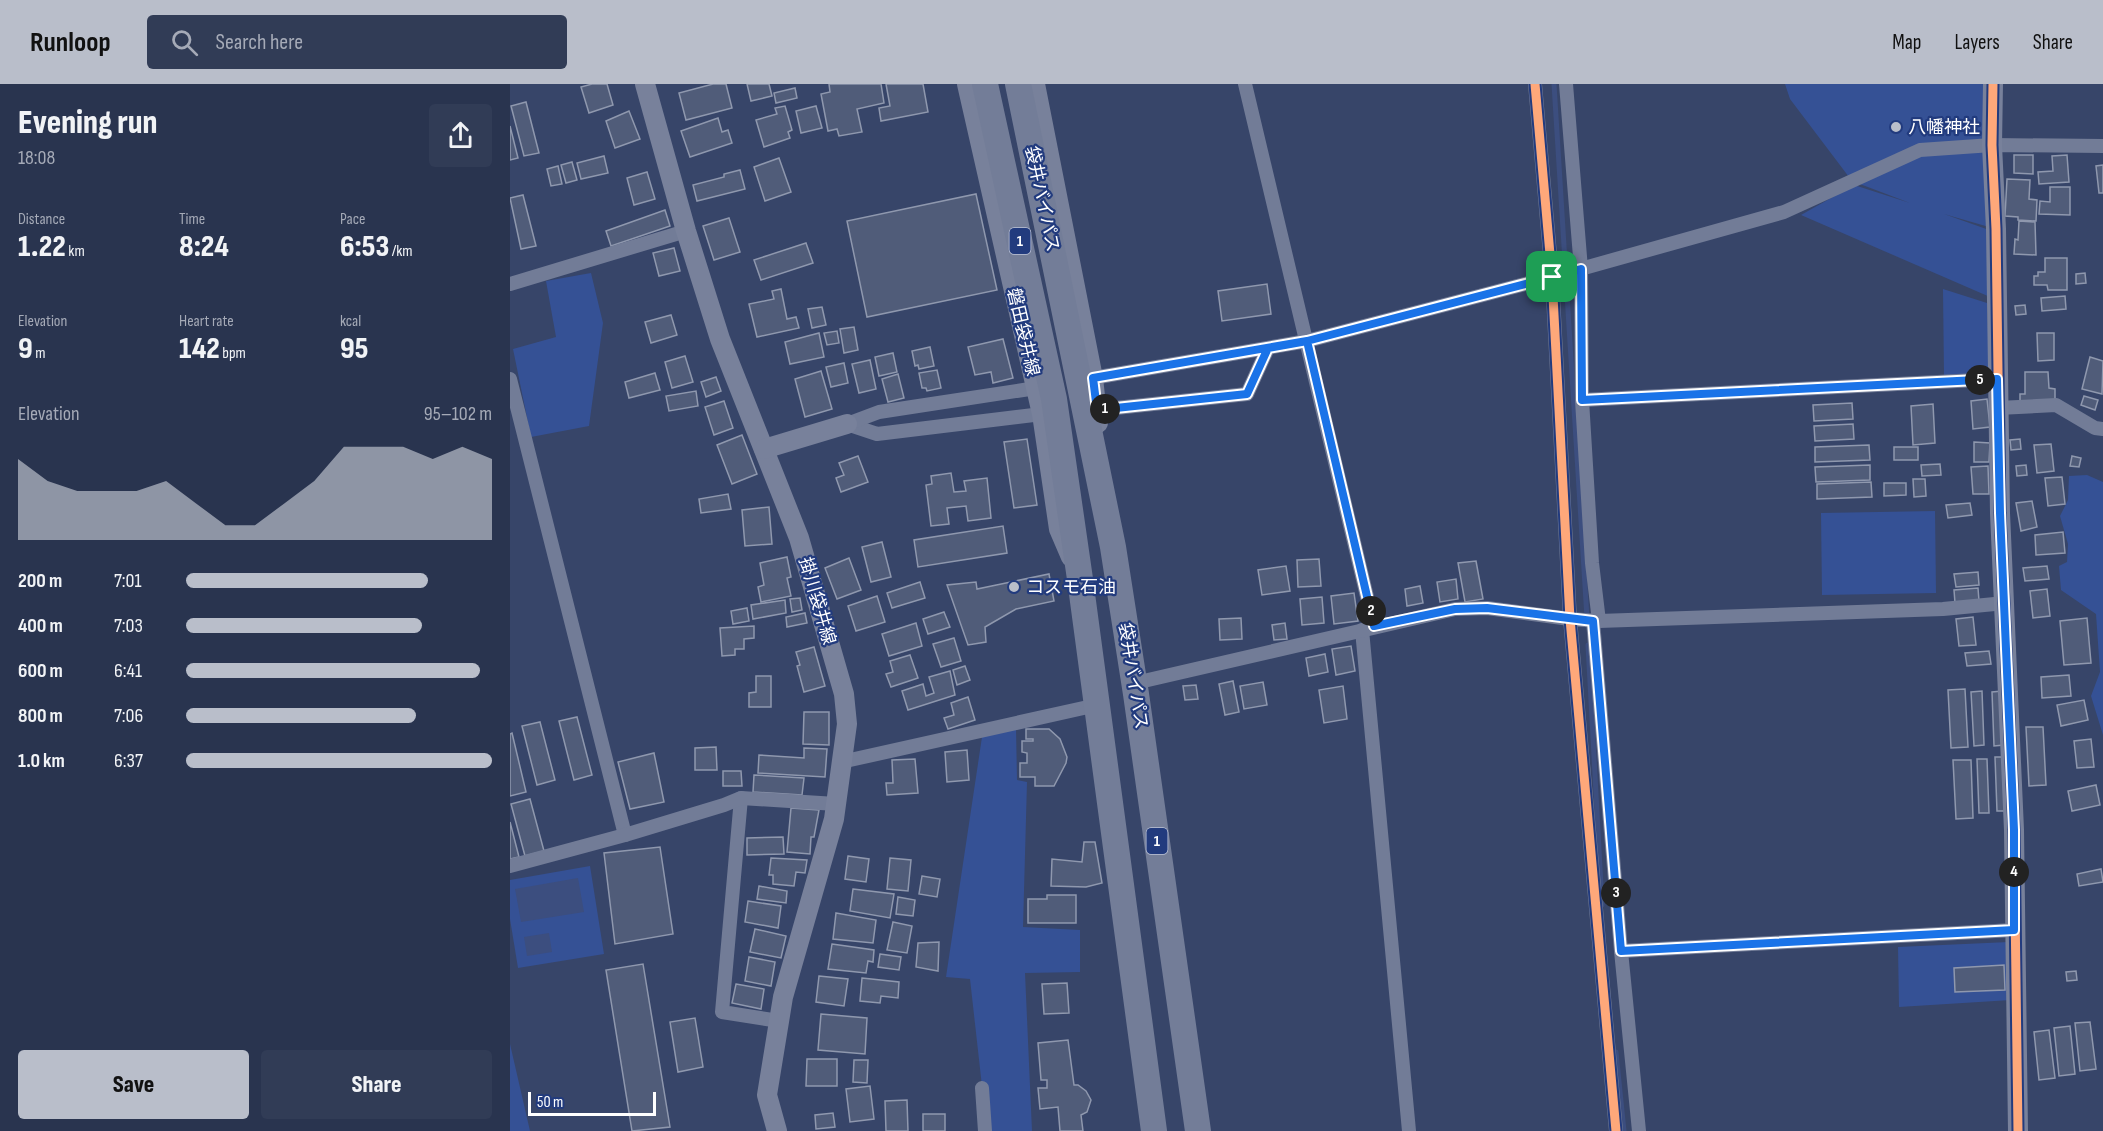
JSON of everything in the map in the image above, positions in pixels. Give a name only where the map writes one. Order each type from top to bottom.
[{"type":"highway","name":"袋井バイパス","points":[[985,84],[1054,399],[1154,1131]]},
{"type":"highway","name":"袋井バイパス","points":[[1018,84],[1114,552],[1135,682],[1198,1131]]},
{"type":"main road","name":"磐田袋井線","points":[[967,84],[1042,414],[1059,529],[1080,579]]},
{"type":"main road","points":[[1035,84],[1093,378],[1114,552]]},
{"type":"main road","points":[[1993,84],[1992,145],[1996,229],[2000,513],[2014,830],[2018,1131]]},
{"type":"main road","name":"掛川袋井線","points":[[648,85],[686,231],[720,339],[799,538],[844,694],[847,724],[836,804],[827,848],[778,1021],[767,1095],[777,1131]]},
{"type":"main road","points":[[764,449],[847,424]]},
{"type":"street","points":[[1535,84],[1556,276],[1570,620],[1616,1131]]},
{"type":"street","points":[[1566,84],[1596,621],[1621,951],[1639,1131]]},
{"type":"street","points":[[1250,85],[1368,628],[1409,1131]]},
{"type":"street","points":[[1093,378],[1307,341],[1578,270],[1784,212],[1920,150],[1992,145],[2103,146]]},
{"type":"street","points":[[510,284],[686,231]]},
{"type":"street","points":[[1097,410],[1247,394],[1268,348]]},
{"type":"street","points":[[510,379],[625,835]]},
{"type":"street","points":[[1582,400],[1997,379]]},
{"type":"street","points":[[847,424],[879,412],[1036,388]]},
{"type":"street","points":[[1998,408],[2056,405],[2095,428],[2103,429]]},
{"type":"street","points":[[847,424],[876,434],[1042,414]]},
{"type":"street","points":[[1135,682],[1455,609],[1487,608],[1570,620],[1596,621],[1943,609],[2005,603]]},
{"type":"street","points":[[841,762],[1097,705]]},
{"type":"street","points":[[741,798],[722,1012],[778,1021]]},
{"type":"street","points":[[510,866],[625,835],[741,798],[836,804]]},
{"type":"street","points":[[1621,951],[2014,930]]},
{"type":"street","points":[[982,1088],[985,1131]]},
{"type":"shaded area","points":[[1785,84],[1993,84],[1996,229],[1944,214],[1992,231],[1990,297],[1801,215],[1854,185],[1910,203],[1852,181],[1790,99]]},
{"type":"shaded area","points":[[591,273],[603,323],[589,426],[531,437],[513,349],[556,337],[546,281]]},
{"type":"shaded area","points":[[1943,289],[1987,303],[1990,375],[1944,376]]},
{"type":"shaded area","points":[[2087,475],[2103,482],[2103,735],[2091,696],[2100,672],[2096,614],[2061,590],[2059,566],[2067,562],[2068,544],[2060,516],[2068,500],[2069,476]]},
{"type":"shaded area","points":[[1935,511],[1936,593],[1822,595],[1821,513]]},
{"type":"shaded area","points":[[1016,728],[1017,780],[1027,782],[1023,927],[1080,930],[1080,972],[1025,973],[1032,1131],[987,1131],[970,979],[946,977],[982,737]]},
{"type":"shaded area","points":[[590,866],[604,954],[518,968],[510,919],[510,880]]},
{"type":"shaded area","points":[[578,878],[584,912],[521,922],[515,889]]},
{"type":"shaded area","points":[[549,933],[552,952],[527,956],[524,937]]},
{"type":"shaded area","points":[[2009,942],[2011,1000],[1899,1007],[1898,947]]},
{"type":"shaded area","points":[[510,1044],[530,1131],[510,1131]]},
{"type":"building","points":[[607,84],[613,105],[589,113],[581,87]]},
{"type":"building","points":[[713,84],[726,84],[732,108],[686,120],[679,93]]},
{"type":"building","points":[[747,84],[769,84],[772,96],[751,101]]},
{"type":"building","points":[[829,84],[881,84],[884,103],[857,109],[862,132],[839,136],[837,129],[828,131],[821,94],[830,92]]},
{"type":"building","points":[[886,84],[923,84],[928,112],[881,121],[879,108],[890,106]]},
{"type":"building","points":[[795,88],[797,98],[776,103],[774,93]]},
{"type":"building","points":[[526,102],[539,153],[524,156],[511,106]]},
{"type":"building","points":[[785,106],[792,130],[788,132],[790,138],[764,147],[756,120],[777,114],[775,108]]},
{"type":"building","points":[[816,106],[822,128],[801,133],[796,111]]},
{"type":"building","points":[[629,111],[640,139],[615,148],[606,121]]},
{"type":"building","points":[[718,118],[722,132],[728,130],[732,143],[690,157],[681,131]]},
{"type":"building","points":[[510,126],[518,158],[510,160]]},
{"type":"building","points":[[2014,155],[2033,155],[2033,174],[2014,173]]},
{"type":"building","points":[[2067,155],[2069,182],[2039,184],[2038,172],[2053,171],[2052,156]]},
{"type":"building","points":[[604,156],[608,173],[581,179],[577,163]]},
{"type":"building","points":[[779,158],[791,192],[765,201],[754,167]]},
{"type":"building","points":[[572,162],[577,180],[566,183],[561,165]]},
{"type":"building","points":[[2103,165],[2103,193],[2099,193],[2096,166]]},
{"type":"building","points":[[558,166],[562,184],[551,186],[547,169]]},
{"type":"building","points":[[740,170],[745,189],[697,201],[693,185],[724,177],[724,174]]},
{"type":"building","points":[[647,172],[655,199],[634,205],[627,178]]},
{"type":"building","points":[[2007,179],[2030,180],[2029,199],[2037,200],[2036,221],[2018,220],[2018,217],[2005,216]]},
{"type":"building","points":[[2050,187],[2070,187],[2070,215],[2039,214],[2040,201],[2050,202]]},
{"type":"building","points":[[976,194],[997,290],[867,317],[847,221]]},
{"type":"building","points":[[523,195],[536,246],[521,249],[510,198]]},
{"type":"building","points":[[665,210],[670,226],[611,246],[606,231]]},
{"type":"building","points":[[729,218],[740,252],[714,260],[703,226]]},
{"type":"building","points":[[2019,221],[2035,222],[2036,255],[2014,254],[2015,239],[2018,240]]},
{"type":"building","points":[[806,243],[813,263],[761,280],[754,260]]},
{"type":"building","points":[[674,248],[680,271],[659,276],[653,253]]},
{"type":"building","points":[[2045,258],[2067,258],[2067,290],[2048,290],[2047,285],[2034,285],[2034,276],[2038,276],[2038,272],[2045,272]]},
{"type":"building","points":[[2085,273],[2086,283],[2076,284],[2076,274]]},
{"type":"building","points":[[1267,284],[1271,314],[1222,321],[1218,291]]},
{"type":"building","points":[[781,289],[787,319],[796,317],[799,328],[757,337],[749,304],[774,299],[772,291]]},
{"type":"building","points":[[2065,296],[2066,309],[2042,311],[2041,298]]},
{"type":"building","points":[[2025,305],[2026,314],[2016,315],[2015,306]]},
{"type":"building","points":[[822,307],[826,325],[812,328],[808,309]]},
{"type":"building","points":[[671,315],[677,335],[651,343],[645,322]]},
{"type":"building","points":[[854,327],[858,350],[844,353],[840,329]]},
{"type":"building","points":[[837,331],[839,343],[827,345],[824,333]]},
{"type":"building","points":[[819,333],[824,357],[790,364],[785,342]]},
{"type":"building","points":[[2037,333],[2054,333],[2054,360],[2038,361]]},
{"type":"building","points":[[1003,339],[1013,378],[993,383],[991,372],[975,375],[968,347]]},
{"type":"building","points":[[930,347],[934,366],[919,369],[918,365],[915,366],[912,351]]},
{"type":"building","points":[[893,353],[897,372],[879,376],[875,357]]},
{"type":"building","points":[[685,356],[693,382],[672,388],[665,362]]},
{"type":"building","points":[[2090,357],[2103,361],[2102,394],[2082,389]]},
{"type":"building","points":[[870,360],[876,389],[859,393],[852,364]]},
{"type":"building","points":[[844,363],[848,383],[831,387],[826,367]]},
{"type":"building","points":[[937,370],[941,388],[927,391],[926,388],[922,388],[919,373]]},
{"type":"building","points":[[821,371],[832,409],[805,417],[795,379]]},
{"type":"building","points":[[2025,372],[2048,372],[2049,388],[2055,389],[2055,401],[2020,401],[2020,394],[2025,394]]},
{"type":"building","points":[[655,373],[660,390],[629,398],[625,382]]},
{"type":"building","points":[[898,374],[904,398],[888,402],[882,379]]},
{"type":"building","points":[[716,377],[721,391],[706,397],[701,382]]},
{"type":"building","points":[[696,391],[698,406],[669,411],[666,396]]},
{"type":"building","points":[[2084,396],[2098,400],[2095,410],[2081,405]]},
{"type":"building","points":[[1987,399],[1990,427],[1973,429],[1971,401]]},
{"type":"building","points":[[724,401],[733,428],[714,435],[705,407]]},
{"type":"building","points":[[1852,403],[1853,419],[1814,421],[1813,405]]},
{"type":"building","points":[[1933,404],[1935,443],[1913,445],[1911,406]]},
{"type":"building","points":[[1853,424],[1854,439],[1815,441],[1814,426]]},
{"type":"building","points":[[742,435],[757,474],[732,484],[717,445]]},
{"type":"building","points":[[1027,439],[1037,505],[1014,508],[1004,442]]},
{"type":"building","points":[[2020,439],[2021,449],[2011,450],[2010,440]]},
{"type":"building","points":[[1974,442],[1990,443],[1989,462],[1974,462]]},
{"type":"building","points":[[2051,444],[2054,471],[2037,473],[2034,445]]},
{"type":"building","points":[[1869,445],[1870,460],[1815,462],[1815,447]]},
{"type":"building","points":[[1894,447],[1918,447],[1918,460],[1894,460]]},
{"type":"building","points":[[858,456],[868,482],[841,492],[836,478],[844,475],[839,463]]},
{"type":"building","points":[[2072,456],[2081,458],[2079,467],[2070,466]]},
{"type":"building","points":[[1940,464],[1941,475],[1922,476],[1921,465]]},
{"type":"building","points":[[1870,465],[1870,480],[1816,482],[1815,467]]},
{"type":"building","points":[[2026,465],[2027,475],[2017,476],[2016,466]]},
{"type":"building","points":[[1988,466],[1989,494],[1973,494],[1971,467]]},
{"type":"building","points":[[951,473],[954,492],[966,491],[964,481],[987,478],[991,518],[968,521],[966,506],[947,508],[949,524],[931,526],[926,485],[932,484],[931,476]]},
{"type":"building","points":[[2062,477],[2065,504],[2048,506],[2045,478]]},
{"type":"building","points":[[1913,479],[1925,479],[1926,496],[1914,497]]},
{"type":"building","points":[[1871,482],[1872,497],[1817,499],[1817,484]]},
{"type":"building","points":[[1884,483],[1906,483],[1906,495],[1884,496]]},
{"type":"building","points":[[728,494],[731,509],[701,513],[699,499]]},
{"type":"building","points":[[2032,501],[2037,527],[2021,531],[2016,503]]},
{"type":"building","points":[[1970,503],[1972,515],[1948,518],[1946,505]]},
{"type":"building","points":[[769,507],[772,544],[745,546],[742,510]]},
{"type":"building","points":[[1003,526],[1007,553],[918,567],[914,540]]},
{"type":"building","points":[[2063,532],[2065,553],[2036,555],[2035,535]]},
{"type":"building","points":[[882,542],[891,577],[871,582],[862,547]]},
{"type":"building","points":[[787,557],[791,577],[787,578],[791,596],[761,602],[758,587],[764,585],[760,563]]},
{"type":"building","points":[[849,558],[861,590],[837,599],[825,568]]},
{"type":"building","points":[[1319,559],[1321,586],[1298,587],[1297,560]]},
{"type":"building","points":[[1476,561],[1483,599],[1465,602],[1458,563]]},
{"type":"building","points":[[1286,566],[1290,591],[1262,595],[1258,570]]},
{"type":"building","points":[[2047,566],[2049,579],[2025,581],[2023,568]]},
{"type":"building","points":[[1978,572],[1979,585],[1956,587],[1954,574]]},
{"type":"building","points":[[1049,574],[1054,601],[1016,609],[985,627],[986,642],[968,645],[947,585],[976,582],[977,589]]},
{"type":"building","points":[[1456,579],[1458,599],[1440,602],[1437,582]]},
{"type":"building","points":[[920,582],[925,598],[892,608],[887,593]]},
{"type":"building","points":[[1420,586],[1423,603],[1407,606],[1405,589]]},
{"type":"building","points":[[1978,588],[1979,601],[1955,603],[1954,590]]},
{"type":"building","points":[[2047,589],[2050,616],[2033,618],[2030,591]]},
{"type":"building","points":[[1354,593],[1358,621],[1334,624],[1331,596]]},
{"type":"building","points":[[877,596],[885,622],[856,631],[848,606]]},
{"type":"building","points":[[1322,597],[1324,623],[1302,625],[1300,599]]},
{"type":"building","points":[[800,598],[802,610],[792,612],[790,599]]},
{"type":"building","points":[[785,600],[786,613],[753,619],[751,605]]},
{"type":"building","points":[[747,608],[749,621],[733,624],[731,611]]},
{"type":"building","points":[[944,612],[950,627],[928,634],[923,619]]},
{"type":"building","points":[[805,613],[807,623],[787,627],[786,617]]},
{"type":"building","points":[[1973,617],[1976,645],[1959,646],[1956,619]]},
{"type":"building","points":[[1241,618],[1242,639],[1220,640],[1219,619]]},
{"type":"building","points":[[2087,618],[2091,663],[2064,665],[2060,621]]},
{"type":"building","points":[[916,623],[922,646],[889,656],[882,634]]},
{"type":"building","points":[[1285,623],[1287,639],[1274,640],[1272,625]]},
{"type":"building","points":[[754,626],[754,638],[744,639],[744,649],[735,649],[735,655],[722,656],[720,628]]},
{"type":"building","points":[[954,638],[961,661],[941,667],[933,644]]},
{"type":"building","points":[[1351,646],[1355,671],[1336,675],[1332,649]]},
{"type":"building","points":[[814,647],[825,686],[804,692],[796,652]]},
{"type":"building","points":[[1989,651],[1991,664],[1967,666],[1965,653]]},
{"type":"building","points":[[1325,654],[1328,672],[1309,676],[1306,658]]},
{"type":"building","points":[[910,655],[918,678],[891,687],[886,674],[893,672],[890,661]]},
{"type":"building","points":[[965,666],[970,680],[957,685],[953,670]]},
{"type":"building","points":[[950,671],[955,695],[908,710],[902,691],[923,684],[926,696],[934,693],[929,677]]},
{"type":"building","points":[[2069,675],[2071,696],[2042,698],[2041,677]]},
{"type":"building","points":[[756,676],[771,676],[771,707],[749,707],[749,693],[756,692]]},
{"type":"building","points":[[1233,681],[1239,712],[1225,715],[1219,684]]},
{"type":"building","points":[[1263,682],[1267,705],[1244,709],[1240,686]]},
{"type":"building","points":[[1196,685],[1198,699],[1185,700],[1183,686]]},
{"type":"building","points":[[1343,686],[1347,719],[1324,723],[1319,690]]},
{"type":"building","points":[[1965,689],[1968,747],[1951,748],[1948,690]]},
{"type":"building","points":[[1982,691],[1984,745],[1974,746],[1971,692]]},
{"type":"building","points":[[2002,691],[2004,745],[1994,746],[1992,692]]},
{"type":"building","points":[[968,697],[975,720],[948,729],[944,718],[954,715],[951,703]]},
{"type":"building","points":[[2084,700],[2088,720],[2061,726],[2057,705]]},
{"type":"building","points":[[804,712],[829,712],[829,745],[803,744]]},
{"type":"building","points":[[577,717],[592,775],[574,780],[559,721]]},
{"type":"building","points":[[540,722],[555,780],[537,785],[522,726]]},
{"type":"building","points":[[2026,727],[2043,727],[2046,785],[2029,786]]},
{"type":"building","points":[[1026,729],[1049,729],[1060,739],[1067,757],[1054,786],[1035,786],[1035,777],[1020,777],[1020,763],[1027,763],[1027,753],[1022,752],[1022,741],[1033,741],[1033,739],[1026,739]]},
{"type":"building","points":[[512,733],[526,792],[510,796],[510,734]]},
{"type":"building","points":[[2091,739],[2094,767],[2077,768],[2074,741]]},
{"type":"building","points":[[716,747],[717,770],[695,770],[695,748]]},
{"type":"building","points":[[804,748],[827,749],[825,777],[758,773],[759,755],[804,758]]},
{"type":"building","points":[[967,750],[969,780],[947,782],[945,752]]},
{"type":"building","points":[[654,753],[664,802],[630,809],[618,762]]},
{"type":"building","points":[[1995,757],[2005,757],[2007,811],[1997,811]]},
{"type":"building","points":[[915,759],[918,793],[887,795],[886,783],[893,783],[892,760]]},
{"type":"building","points":[[1977,759],[1987,759],[1989,813],[1979,813]]},
{"type":"building","points":[[1953,760],[1971,760],[1973,818],[1956,819]]},
{"type":"building","points":[[723,771],[741,771],[742,786],[723,786]]},
{"type":"building","points":[[754,775],[804,778],[802,795],[753,792]]},
{"type":"building","points":[[2096,785],[2100,805],[2072,811],[2068,791]]},
{"type":"building","points":[[530,799],[544,851],[525,856],[511,804]]},
{"type":"building","points":[[791,808],[819,810],[814,837],[811,837],[810,854],[787,852]]},
{"type":"building","points":[[510,822],[519,857],[510,859]]},
{"type":"building","points":[[783,837],[784,854],[747,855],[747,838]]},
{"type":"building","points":[[1084,842],[1095,842],[1102,883],[1086,887],[1051,886],[1052,859],[1082,862]]},
{"type":"building","points":[[660,847],[673,934],[615,944],[604,853]]},
{"type":"building","points":[[848,856],[869,859],[866,882],[845,879]]},
{"type":"building","points":[[771,858],[807,860],[805,873],[796,872],[794,886],[773,884],[773,875],[769,875]]},
{"type":"building","points":[[890,858],[911,860],[908,891],[887,889]]},
{"type":"building","points":[[2101,869],[2103,882],[2079,886],[2077,874]]},
{"type":"building","points":[[922,876],[940,879],[937,897],[919,894]]},
{"type":"building","points":[[759,886],[787,891],[786,903],[757,899]]},
{"type":"building","points":[[853,889],[894,894],[890,918],[850,911]]},
{"type":"building","points":[[1047,895],[1076,895],[1076,923],[1028,923],[1028,899],[1047,899]]},
{"type":"building","points":[[898,897],[915,900],[913,916],[896,914]]},
{"type":"building","points":[[748,901],[781,906],[778,928],[745,922]]},
{"type":"building","points":[[836,913],[876,920],[873,943],[833,939]]},
{"type":"building","points":[[893,922],[912,926],[907,953],[887,950]]},
{"type":"building","points":[[755,929],[786,936],[781,958],[750,952]]},
{"type":"building","points":[[939,942],[938,971],[916,967],[918,943]]},
{"type":"building","points":[[832,944],[874,950],[873,962],[868,961],[866,973],[828,969]]},
{"type":"building","points":[[880,954],[901,957],[899,970],[878,967]]},
{"type":"building","points":[[749,957],[775,962],[771,986],[745,981]]},
{"type":"building","points":[[643,964],[670,1127],[632,1131],[606,970]]},
{"type":"building","points":[[2004,965],[2005,990],[1955,992],[1954,968]]},
{"type":"building","points":[[2076,971],[2077,980],[2067,981],[2066,972]]},
{"type":"building","points":[[819,976],[848,979],[844,1006],[816,1002]]},
{"type":"building","points":[[862,978],[899,982],[898,998],[881,996],[880,1003],[860,1001]]},
{"type":"building","points":[[1067,983],[1069,1013],[1044,1014],[1042,984]]},
{"type":"building","points":[[736,984],[764,989],[761,1009],[732,1003]]},
{"type":"building","points":[[821,1014],[867,1018],[865,1054],[818,1050]]},
{"type":"building","points":[[695,1018],[703,1067],[678,1072],[670,1022]]},
{"type":"building","points":[[2090,1022],[2096,1069],[2080,1071],[2075,1023]]},
{"type":"building","points":[[2070,1026],[2075,1074],[2059,1076],[2054,1028]]},
{"type":"building","points":[[2049,1030],[2055,1078],[2039,1080],[2034,1032]]},
{"type":"building","points":[[1068,1040],[1074,1085],[1086,1091],[1091,1100],[1087,1112],[1081,1115],[1083,1131],[1060,1131],[1058,1107],[1040,1109],[1038,1088],[1047,1088],[1047,1080],[1041,1080],[1038,1043]]},
{"type":"building","points":[[807,1059],[837,1059],[837,1086],[806,1086]]},
{"type":"building","points":[[854,1060],[868,1060],[867,1083],[853,1082]]},
{"type":"building","points":[[870,1086],[874,1119],[850,1122],[846,1089]]},
{"type":"building","points":[[907,1100],[908,1131],[886,1131],[885,1101]]},
{"type":"building","points":[[833,1113],[835,1127],[816,1129],[815,1115]]},
{"type":"building","points":[[923,1114],[945,1114],[945,1131],[923,1131]]},
{"type":"waterway","points":[[1554,84],[1587,618]]},
{"type":"waterway","points":[[1588,645],[1602,905]]},
{"type":"waterway","points":[[1616,1052],[1624,1131]]},
{"type":"cycle path","points":[[1535,84],[1552,277],[1570,619],[1616,1131]]},
{"type":"cycle path","points":[[1993,84],[1992,145],[1996,229],[2000,513],[2014,830],[2018,1131]]},
{"type":"place","name":"八幡神社","points":[[1896,127]]},
{"type":"place","name":"コスモ石油","points":[[1014,587]]},
{"type":"route","points":[[1552,277],[1307,341],[1093,378],[1097,410],[1247,394],[1268,348],[1307,341],[1374,626],[1455,609],[1487,608],[1570,620],[1593,621],[1621,951],[2014,930],[2014,830],[2000,513],[1997,379],[1582,400],[1581,269],[1552,277]]}]
